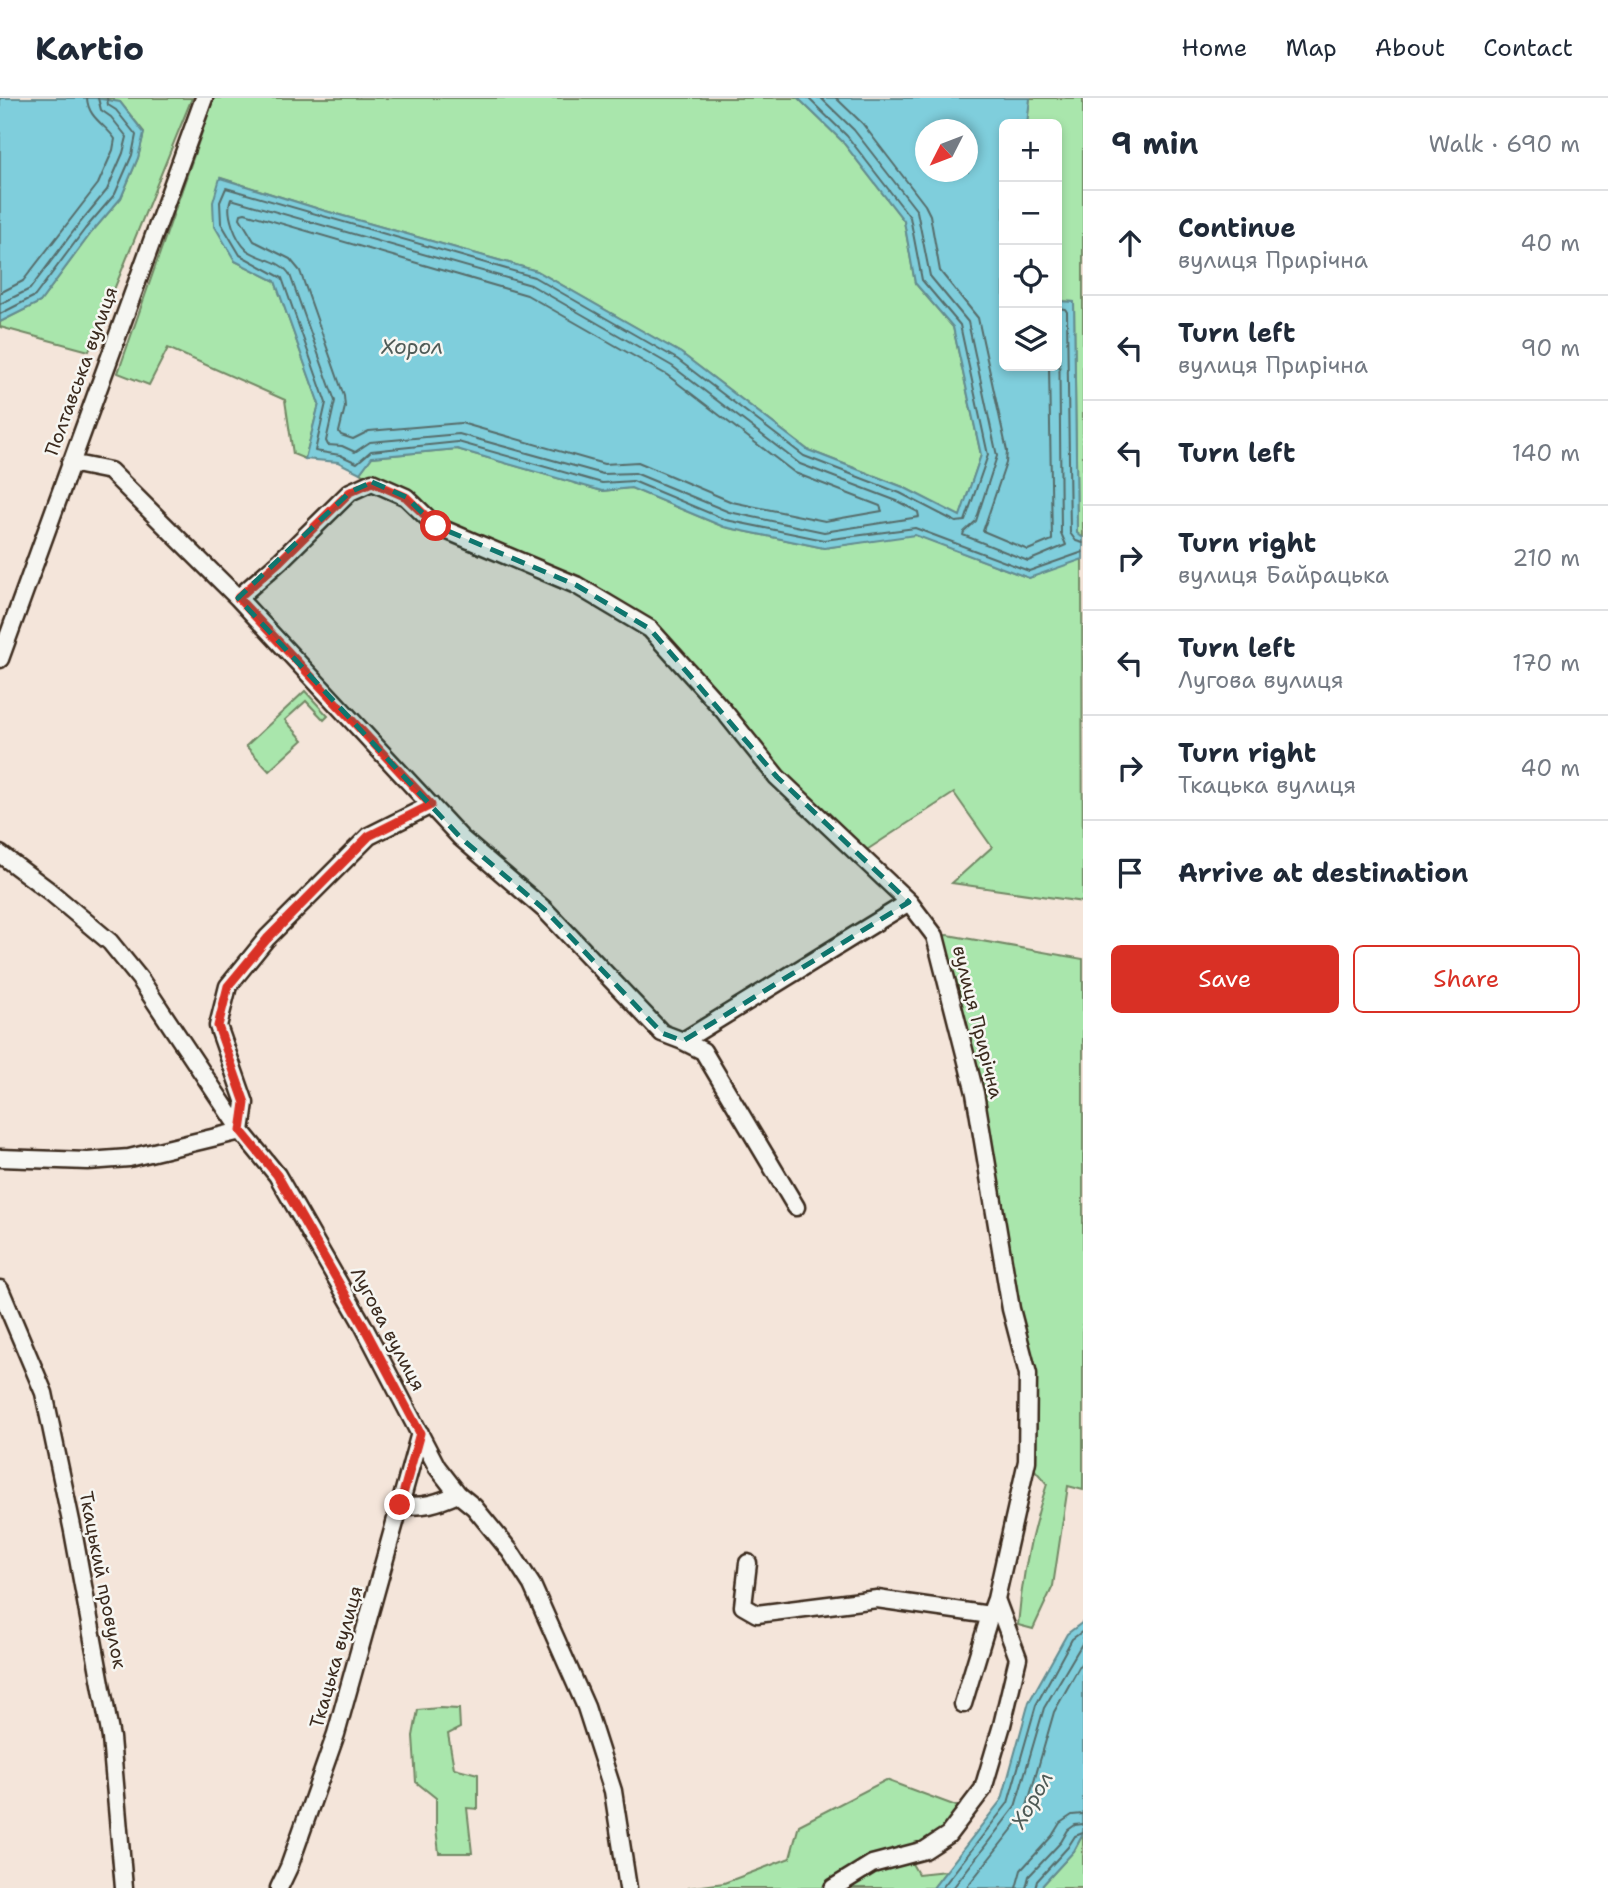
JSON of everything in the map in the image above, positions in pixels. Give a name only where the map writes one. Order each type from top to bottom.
[{"type":"street","name":"Полтавська вулиця","points":[[0,659],[6,619],[70,463],[204,98]]},
{"type":"street","points":[[70,463],[110,471],[238,598],[461,838],[544,910],[662,1033],[702,1051],[796,1207]]},
{"type":"street","name":"вулиця Прирічна","points":[[238,598],[350,492],[372,482],[406,497],[436,526],[576,585],[650,629],[723,710],[777,777],[909,902],[935,936],[975,1093],[1011,1309],[1028,1374],[1027,1461],[996,1599],[963,1704]]},
{"type":"street","points":[[0,1158],[89,1161],[129,1158],[241,1131],[245,1103],[218,1026],[228,986],[267,939],[369,836],[431,805]]},
{"type":"street","name":"Лугова вулиця","points":[[0,854],[48,890],[110,943],[140,978],[241,1131],[277,1175],[357,1314],[437,1467],[510,1551],[532,1585],[586,1707],[613,1791],[628,1888]]},
{"type":"street","points":[[683,1041],[909,902]]},
{"type":"street","name":"Ткацький провулок","points":[[0,1289],[44,1394],[73,1531],[111,1738],[124,1888]]},
{"type":"street","name":"Ткацька вулиця","points":[[279,1888],[336,1734],[420,1433]]},
{"type":"street","points":[[400,1505],[416,1507],[438,1503],[458,1494]]},
{"type":"street","points":[[748,1563],[744,1606],[757,1614],[877,1599],[990,1615]]},
{"type":"street","points":[[833,1888],[872,1864],[925,1850],[948,1835],[983,1788],[1002,1726],[1018,1658],[996,1599]]},
{"type":"highlighted area","points":[[372,482],[406,497],[436,526],[576,585],[650,629],[777,777],[909,902],[683,1041],[662,1033],[545,910],[461,838],[238,598],[350,492]]},
{"type":"green space","points":[[95,98],[192,98],[89,351],[0,327],[0,322],[40,302],[91,233],[121,198],[138,158],[144,132],[120,102]]},
{"type":"green space","points":[[214,98],[798,98],[842,141],[904,221],[915,283],[953,327],[981,455],[960,517],[903,487],[808,450],[681,353],[537,271],[322,210],[221,178],[235,261],[275,281],[319,404],[305,459],[293,454],[285,400],[168,348],[149,385],[118,373]]},
{"type":"green space","points":[[1030,98],[1083,98],[1083,538],[1077,533],[1074,302],[1062,301],[1062,119],[1028,119]]},
{"type":"green space","points":[[457,449],[602,491],[631,488],[724,527],[824,548],[914,534],[1029,578],[1082,558],[1083,902],[952,883],[992,847],[954,793],[859,855],[650,629],[436,526],[360,473],[372,457]]},
{"type":"green space","points":[[305,691],[328,716],[324,720],[306,701],[285,720],[303,740],[269,771],[246,746]]},
{"type":"green space","points":[[948,935],[1083,959],[1083,1490],[1068,1486],[1053,1586],[1033,1629],[1018,1625],[1032,1536],[1047,1484],[1027,1461],[1028,1374],[935,936]]},
{"type":"green space","points":[[459,1709],[460,1728],[448,1734],[454,1768],[478,1774],[478,1809],[467,1808],[472,1853],[439,1853],[436,1798],[416,1782],[413,1736],[418,1710]]},
{"type":"green space","points":[[886,1780],[967,1810],[948,1835],[907,1855],[918,1874],[946,1871],[933,1888],[688,1888],[724,1883],[790,1858],[799,1825]]},
{"type":"green space","points":[[1083,1834],[1083,1888],[1040,1888],[1074,1851]]},
{"type":"water","points":[[0,98],[95,98],[120,102],[144,133],[138,158],[121,198],[91,233],[40,302],[0,322]]},
{"type":"water","name":"Хорол","points":[[798,98],[1030,98],[1028,119],[999,119],[999,371],[1062,371],[1062,301],[1074,302],[1077,533],[1083,538],[1083,559],[1029,578],[915,535],[824,548],[724,527],[631,488],[602,491],[457,449],[372,457],[360,473],[338,462],[305,459],[319,404],[275,281],[235,261],[214,225],[213,202],[220,178],[537,271],[681,353],[808,450],[903,487],[960,516],[981,455],[953,327],[915,283],[904,221],[842,141]]},
{"type":"water","name":"Хорол","points":[[1083,1622],[1083,1834],[1074,1851],[1040,1888],[933,1888],[1002,1799],[1029,1702],[1067,1634]]},
{"type":"route","points":[[400,1505],[420,1433],[363,1325],[277,1175],[241,1131],[245,1103],[218,1026],[228,986],[267,939],[369,836],[431,805],[238,598],[350,492],[372,482],[406,497],[436,526]]}]
